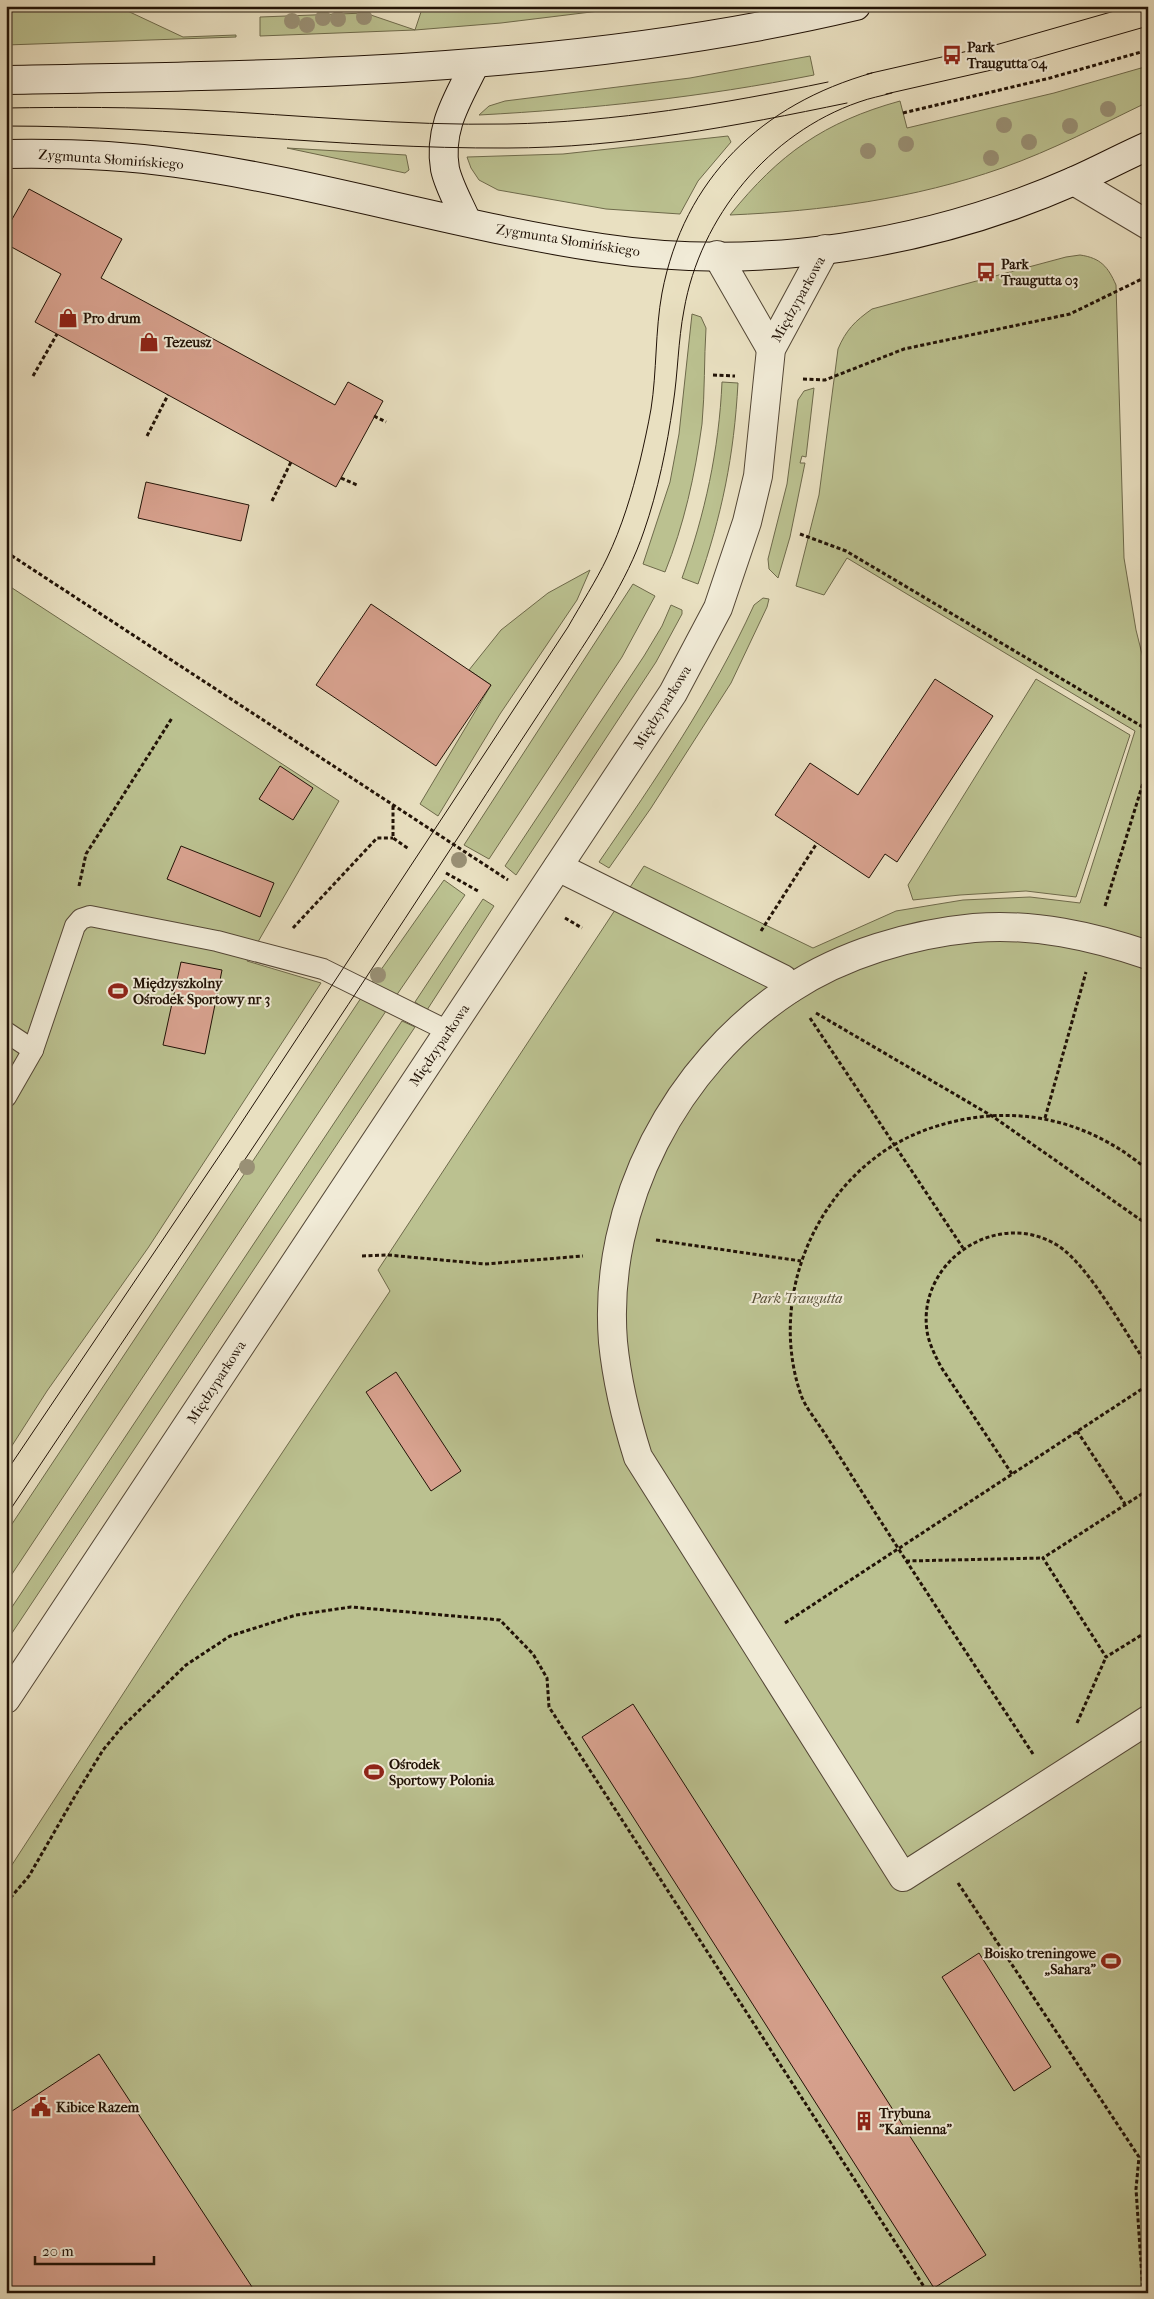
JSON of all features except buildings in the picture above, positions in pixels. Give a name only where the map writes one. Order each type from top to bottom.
[{"type":"street","points":[[6,80],[264,75],[398,70],[475,64],[666,42],[756,28],[856,6]]},
{"type":"street","points":[[467,222],[446,170],[443,147],[446,124],[475,64]]},
{"type":"street","name":"Zygmunta Słomińskiego","points":[[6,154],[81,155],[175,162],[255,176],[467,222],[605,249],[717,255],[787,253],[825,249],[911,234],[980,216],[1074,181],[1148,146]]},
{"type":"street","points":[[1074,181],[1148,225]]},
{"type":"street","name":"Międzyparkowa","points":[[6,1698],[673,693],[718,608],[747,522],[758,476],[771,349],[825,249]]},
{"type":"street","name":"Międzyparkowa","points":[[717,255],[771,349]]},
{"type":"street","points":[[558,867],[783,979],[795,996]]},
{"type":"street","points":[[1148,954],[1107,941],[1066,932],[1021,928],[975,928],[930,934],[886,945],[844,962],[731,1037],[700,1072],[674,1108],[652,1148],[641,1173],[620,1244],[614,1286],[613,1340],[626,1419],[638,1457],[903,1877],[1148,1720]]},
{"type":"lane","points":[[6,1097],[33,1050],[75,926],[81,919],[90,916],[217,941],[323,969],[448,1031]]},
{"type":"lane","points":[[6,1032],[33,1050]]},
{"type":"path","points":[[903,113],[1050,78],[1148,50]]},
{"type":"path","points":[[797,379],[825,380],[904,349],[1070,314],[1148,276]]},
{"type":"path","points":[[33,376],[56,334]]},
{"type":"path","points":[[147,436],[168,395]]},
{"type":"path","points":[[374,416],[386,422]]},
{"type":"path","points":[[272,501],[291,462]]},
{"type":"path","points":[[341,478],[357,485]]},
{"type":"path","points":[[800,534],[846,551],[1148,730]]},
{"type":"path","points":[[6,552],[515,885]]},
{"type":"path","points":[[81,919],[77,893],[86,854],[172,718]]},
{"type":"path","points":[[393,805],[393,838]]},
{"type":"path","points":[[269,954],[377,838],[393,838],[409,848]]},
{"type":"path","points":[[765,925],[817,843]]},
{"type":"path","points":[[446,873],[478,891]]},
{"type":"path","points":[[560,914],[582,928]]},
{"type":"path","points":[[795,996],[992,1116],[1148,1225]]},
{"type":"path","points":[[795,996],[963,1248]]},
{"type":"path","points":[[1051,1782],[898,1549],[802,1398],[793,1364],[790,1329],[793,1294],[801,1261],[812,1233],[828,1206],[847,1183],[869,1162],[894,1144],[922,1131],[950,1122],[992,1116],[1016,1114],[1045,1118],[1082,1129],[1116,1146],[1148,1170]]},
{"type":"path","points":[[1012,1474],[941,1367],[932,1350],[927,1331],[930,1293],[938,1276],[949,1260],[963,1248],[981,1238],[1000,1233],[1020,1233],[1039,1236],[1057,1244],[1073,1257],[1085,1271],[1148,1366]]},
{"type":"path","points":[[362,1256],[388,1255],[485,1264],[620,1244],[801,1261]]},
{"type":"path","points":[[755,1642],[1148,1385]]},
{"type":"path","points":[[1077,1431],[1125,1504]]},
{"type":"path","points":[[906,1561],[1043,1558],[1148,1490]]},
{"type":"path","points":[[1043,1558],[1106,1658]]},
{"type":"path","points":[[6,1903],[29,1876],[103,1750],[122,1726],[186,1665],[230,1636],[296,1615],[351,1607],[500,1620],[533,1654],[547,1678],[549,1707],[928,2293]]},
{"type":"path","points":[[1075,1728],[1106,1658],[1148,1631]]},
{"type":"path","points":[[964,1892],[1139,2157],[1136,2189],[1143,2293]]},
{"type":"path","points":[[1141,2261],[1148,2256]]},
{"type":"green space","points":[[6,6],[117,6],[183,37],[236,35],[236,37],[6,45]]},
{"type":"green space","points":[[423,6],[640,6],[501,23],[415,30]]},
{"type":"green space","points":[[365,13],[415,30],[260,36],[260,17]]},
{"type":"green space","points":[[810,56],[814,75],[772,83],[647,101],[479,115],[489,106],[505,101],[690,78]]},
{"type":"green space","points":[[1148,66],[1148,102],[1058,145],[1002,168],[935,188],[868,202],[834,207],[730,215],[767,174],[805,143],[848,119],[873,109],[900,101],[907,128],[1054,93]]},
{"type":"green space","points":[[728,136],[731,142],[698,181],[680,214],[606,209],[498,190],[479,180],[471,168],[467,157],[563,154]]},
{"type":"green space","points":[[287,148],[406,155],[409,170],[405,173]]},
{"type":"green space","name":"Park Traugutta","points":[[1080,255],[1093,258],[1103,264],[1116,285],[1124,558],[1136,630],[1148,678],[1148,2293],[6,2293],[6,1874],[184,1600],[390,1291],[378,1270],[644,866],[813,948],[896,911],[963,900],[1030,897],[1080,903],[1135,731],[847,558],[824,595],[796,586],[819,495],[838,349],[844,336],[852,326],[872,309],[1066,257]]},
{"type":"green space","points":[[692,314],[701,317],[706,328],[702,424],[688,499],[678,536],[665,572],[643,564],[670,482],[679,434]]},
{"type":"green space","points":[[722,382],[738,383],[733,436],[726,485],[714,534],[698,584],[682,578],[698,530],[710,482],[718,432]]},
{"type":"green space","points":[[814,388],[806,457],[802,456],[800,463],[805,463],[790,537],[778,578],[769,569],[768,559],[787,484],[798,400],[804,391]]},
{"type":"green space","points":[[590,570],[577,600],[500,714],[438,816],[420,804],[491,685],[469,670],[501,630],[548,593]]},
{"type":"green space","name":"Międzyszkolny Ośrodek Sportowy nr 3","points":[[6,584],[339,801],[247,961],[321,983],[148,1248],[47,1391],[6,1455]]},
{"type":"green space","points":[[633,584],[655,596],[622,657],[489,859],[464,845]]},
{"type":"green space","points":[[763,598],[769,599],[767,607],[731,683],[651,808],[609,868],[599,862],[702,705],[754,605]]},
{"type":"green space","points":[[671,605],[682,610],[682,614],[656,662],[516,875],[505,866],[644,656],[662,626]]},
{"type":"green space","points":[[1036,679],[1130,735],[1076,897],[1026,891],[913,900],[908,885]]},
{"type":"green space","points":[[444,880],[465,895],[396,996],[371,984]]},
{"type":"green space","points":[[483,899],[494,906],[427,1010],[415,1002]]},
{"type":"green space","points":[[361,998],[386,1011],[6,1583],[6,1533]]},
{"type":"green space","points":[[402,1021],[415,1027],[6,1642],[6,1616]]},
{"type":"tram line","points":[[867,74],[999,44],[1132,6]]},
{"type":"tram line","points":[[886,94],[1005,67],[1148,26]]},
{"type":"tram line","points":[[6,1472],[232,1137],[568,627],[598,575],[622,522],[641,455],[653,395],[662,293],[673,252],[689,214],[709,181],[734,152],[763,126],[796,104],[832,87],[872,73]]},
{"type":"tram line","points":[[6,108],[102,107],[236,112],[391,122],[468,124],[547,123],[628,116],[749,98],[828,82]]},
{"type":"tram line","points":[[6,1516],[405,919],[587,640],[629,569],[649,516],[665,452],[673,405],[682,322],[692,276],[705,243],[723,211],[744,183],[768,157],[796,134],[826,116],[859,102],[892,93]]},
{"type":"tram line","points":[[6,126],[131,130],[382,145],[507,148],[550,147],[635,140],[678,134],[763,120],[847,103]]},
{"type":"place","name":"Park Traugutta 04","points":[[952,55]]},
{"type":"place","name":"Park Traugutta 03","points":[[986,272]]},
{"type":"place","name":"Pro drum","points":[[68,318]]},
{"type":"place","name":"Tezeusz","points":[[149,342]]},
{"type":"place","name":"Międzyszkolny Ośrodek Sportowy nr 3","points":[[118,991]]},
{"type":"place","name":"Ośrodek Sportowy Polonia","points":[[374,1772]]},
{"type":"place","name":"Boisko treningowe „Sahara”","points":[[1111,1961]]},
{"type":"place","name":"Kibice Razem","points":[[41,2107]]},
{"type":"place","name":"Trybuna \"Kamienna\"","points":[[864,2121]]}]
